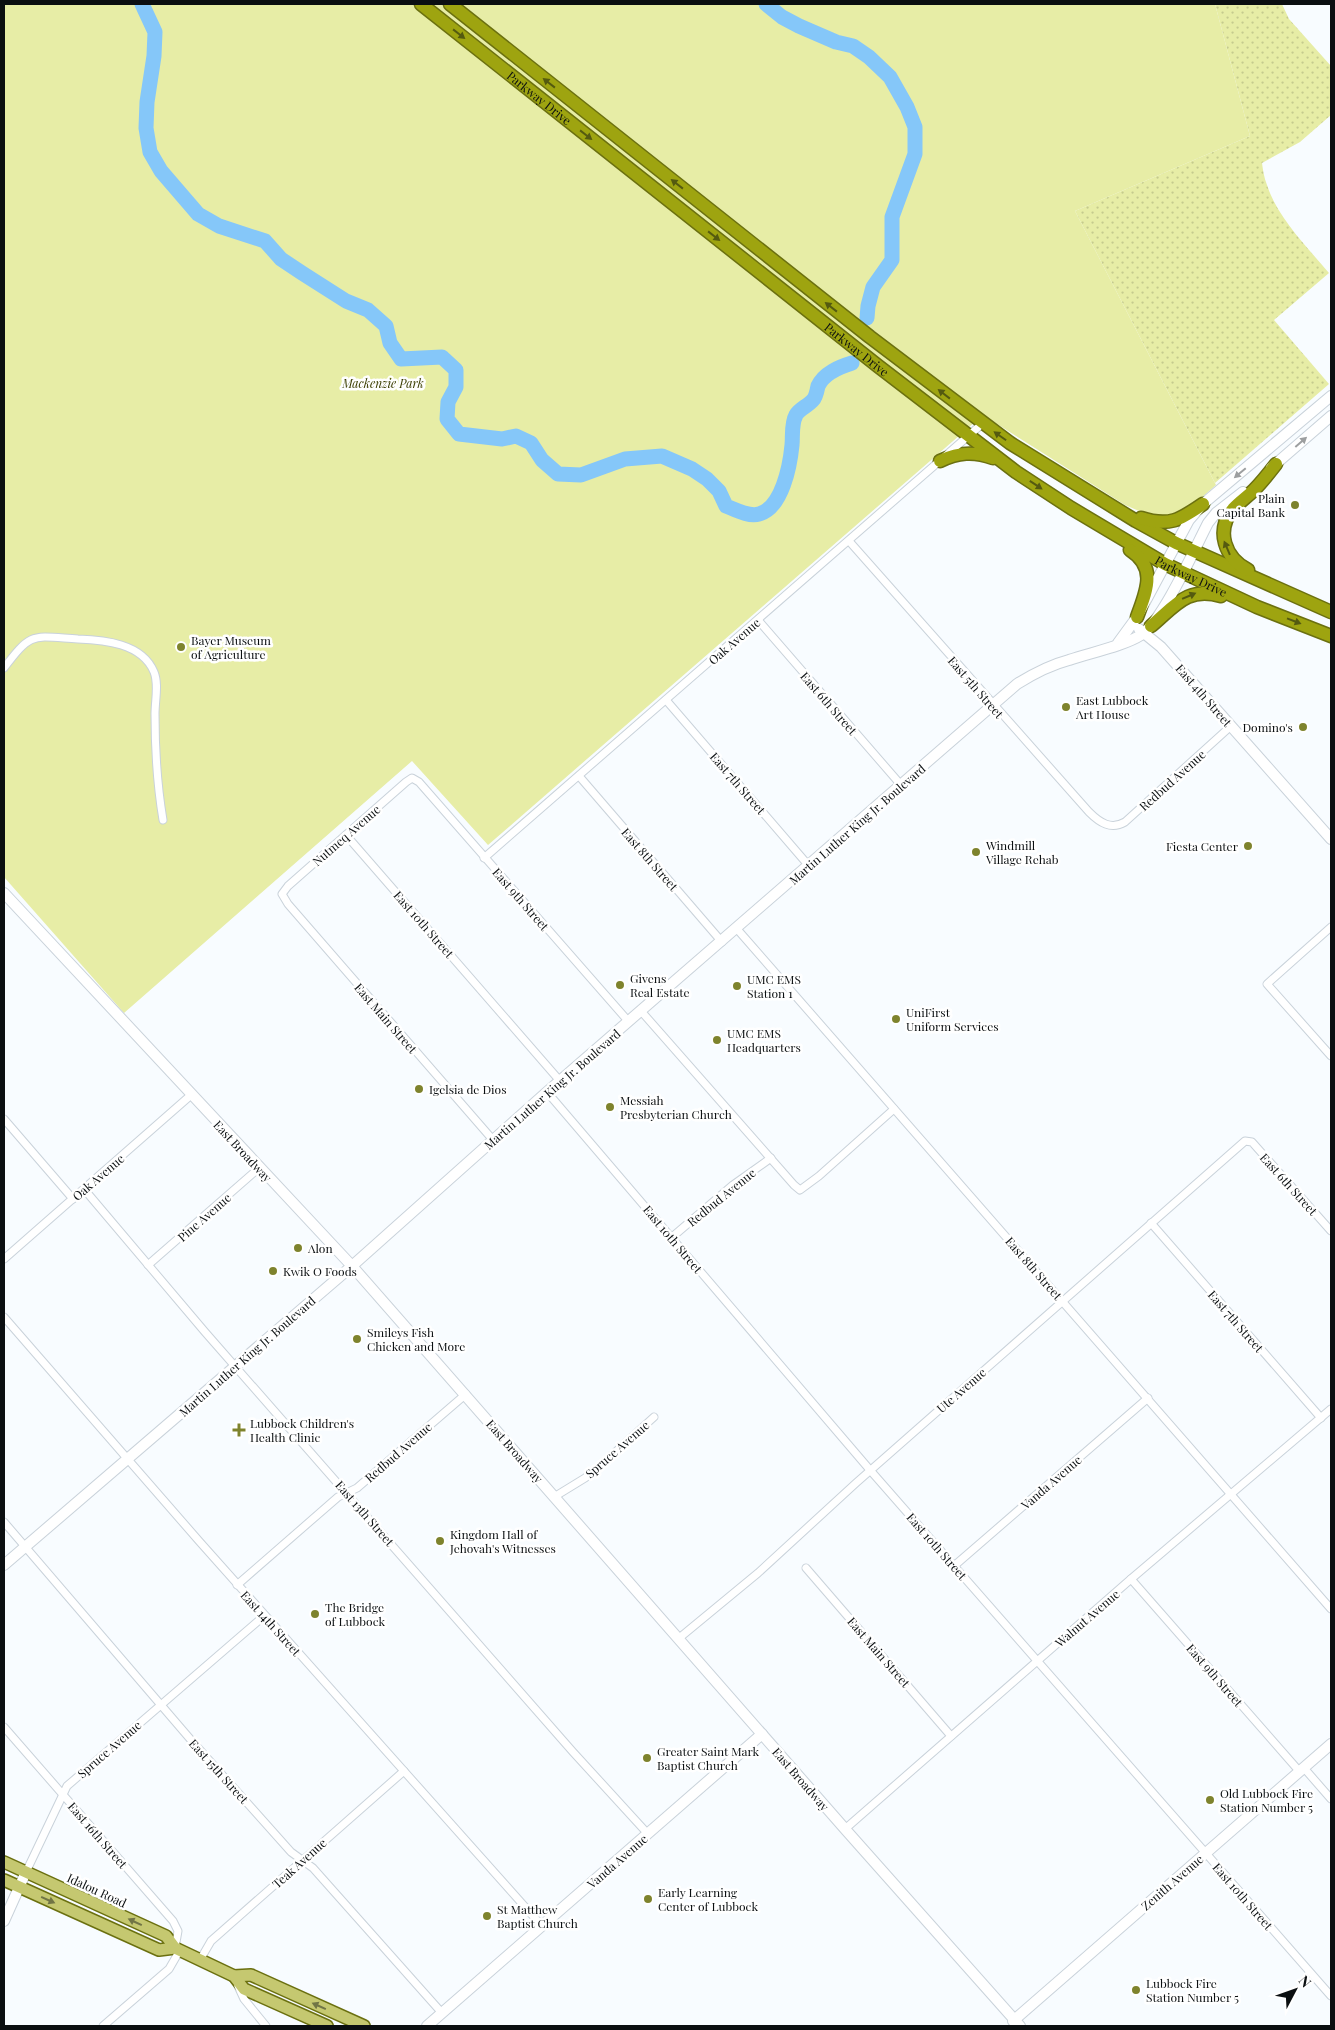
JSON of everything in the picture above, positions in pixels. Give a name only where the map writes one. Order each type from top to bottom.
[{"type":"highway","name":"Parkway Drive","points":[[421,4],[1007,465],[1071,508],[1165,564],[1257,607],[1331,636]]},
{"type":"highway","name":"Parkway Drive","points":[[450,4],[982,424],[1054,472],[1176,543],[1331,612]]},
{"type":"highway","points":[[940,461],[952,455],[966,452],[980,454],[1007,465]]},
{"type":"highway","points":[[1276,464],[1255,489],[1234,507],[1225,523],[1224,543],[1233,560],[1277,589]]},
{"type":"highway","points":[[1102,501],[1139,517],[1160,522],[1174,521],[1203,504]]},
{"type":"highway","points":[[1071,508],[1105,534],[1133,551],[1146,567],[1148,581],[1134,621]]},
{"type":"highway","points":[[1148,629],[1180,600],[1198,593],[1211,593],[1257,607]]},
{"type":"main road","points":[[1117,644],[1134,621],[1189,520],[1203,504],[1331,396]]},
{"type":"main road","points":[[1148,629],[1159,616],[1208,523],[1216,513],[1331,416]]},
{"type":"main road","name":"East 4th Street","points":[[1134,621],[1148,629],[1331,839]]},
{"type":"main road","name":"Martin Luther King Jr. Boulevard","points":[[4,1565],[352,1266],[560,1081],[1017,684],[1038,671],[1117,644],[1148,629]]},
{"type":"main road","name":"East Broadway","points":[[4,893],[352,1266],[1016,2024]]},
{"type":"main road","name":"Vanda Avenue","points":[[427,2026],[762,1734]]},
{"type":"main road","name":"Zenith Avenue","points":[[1016,2024],[1205,1853],[1331,1744]]},
{"type":"main road","name":"Idalou Road","points":[[4,1862],[166,1936],[177,1949],[234,1976],[244,1989],[327,2026]]},
{"type":"main road","name":"Spruce Avenue","points":[[4,1920],[26,1872]]},
{"type":"main road","name":"Idalou Road","points":[[4,1880],[159,1950],[177,1949]]},
{"type":"main road","name":"Idalou Road","points":[[234,1976],[251,1975],[364,2026]]},
{"type":"street","name":"Oak Avenue","points":[[484,858],[982,424]]},
{"type":"street","name":"East 5th Street","points":[[849,541],[1089,812],[1100,822],[1109,826]]},
{"type":"street","name":"East 6th Street","points":[[758,620],[901,786]]},
{"type":"street","points":[[4,668],[23,643],[36,637],[102,641],[121,645],[142,657],[154,671],[156,679],[157,785],[163,820]]},
{"type":"street","name":"East 7th Street","points":[[666,700],[809,866]]},
{"type":"street","name":"Redbud Avenue","points":[[1109,826],[1125,822],[1231,726]]},
{"type":"street","name":"East 8th Street","points":[[579,776],[722,942]]},
{"type":"street","name":"East 9th Street","points":[[412,778],[419,782],[629,1022]]},
{"type":"street","name":"Nutmeq Avenue","points":[[282,894],[288,886],[346,834],[412,778]]},
{"type":"street","name":"East 10th Street","points":[[346,834],[560,1081]]},
{"type":"street","name":"East Main Street","points":[[282,894],[288,904],[493,1140]]},
{"type":"street","points":[[1331,927],[1267,984],[1331,1056]]},
{"type":"street","name":"East 8th Street","points":[[737,929],[1331,1609]]},
{"type":"street","points":[[641,1011],[800,1190],[819,1176],[894,1109]]},
{"type":"street","name":"East 10th Street","points":[[548,1092],[870,1470],[1331,1996]]},
{"type":"street","name":"Oak Avenue","points":[[4,1259],[191,1095]]},
{"type":"street","points":[[4,1120],[73,1199]]},
{"type":"street","name":"East 6th Street","points":[[1245,1141],[1252,1142],[1331,1231]]},
{"type":"street","name":"Ute Avenue","points":[[678,1639],[758,1573],[870,1470],[1245,1141]]},
{"type":"street","name":"Redbud Avenue","points":[[671,1238],[733,1184],[771,1158]]},
{"type":"street","name":"Pine Avenue","points":[[148,1265],[260,1168]]},
{"type":"street","name":"East 13th Street","points":[[84,1189],[235,1366],[573,1752],[648,1834]]},
{"type":"street","name":"East 7th Street","points":[[1151,1223],[1321,1418]]},
{"type":"street","name":"East 14th Street","points":[[4,1317],[264,1616],[542,1926]]},
{"type":"street","name":"Redbud Avenue","points":[[237,1585],[338,1497],[357,1488],[466,1394]]},
{"type":"street","name":"Vanda Avenue","points":[[954,1566],[1148,1398]]},
{"type":"street","name":"Walnut Avenue","points":[[845,1829],[1131,1579],[1331,1409]]},
{"type":"street","name":"Spruce Avenue","points":[[554,1497],[600,1466],[654,1417]]},
{"type":"street","name":"East 15th Street","points":[[4,1522],[161,1705],[291,1852],[313,1868],[442,2014]]},
{"type":"street","name":"East Main Street","points":[[806,1568],[951,1736]]},
{"type":"street","name":"East 9th Street","points":[[1131,1579],[1302,1770],[1331,1799]]},
{"type":"street","name":"Spruce Avenue","points":[[26,1872],[67,1786],[264,1616]]},
{"type":"street","name":"East 16th Street","points":[[4,1727],[172,1921],[178,1932],[177,1949]]},
{"type":"street","name":"Teak Avenue","points":[[200,1960],[211,1941],[404,1771]]},
{"type":"street","points":[[103,2026],[169,1969],[177,1949]]},
{"type":"street","points":[[234,1976],[244,1999],[265,2026]]},
{"type":"green space","name":"Mackenzie Park","points":[[4,4],[1215,4],[1250,136],[1075,211],[1216,485],[1192,506],[1158,519],[1125,505],[983,415],[488,845],[412,761],[124,1013],[4,877]]},
{"type":"green space","points":[[1215,4],[1282,4],[1289,19],[1331,66],[1331,115],[1300,142],[1262,163],[1266,182],[1278,209],[1294,232],[1329,273],[1274,320],[1329,384],[1215,483],[1075,211],[1250,136]]},
{"type":"waterway","points":[[142,4],[155,32],[146,128],[150,152],[161,171],[198,214],[219,226],[265,241],[281,259],[346,301],[368,310],[386,326],[390,343],[401,359],[442,357],[456,370],[456,387],[448,402],[447,419],[459,434],[502,439],[516,436],[531,443],[542,460],[558,474],[581,475],[625,459],[662,456],[692,469],[707,479],[719,491],[726,506],[755,515],[767,510],[774,504],[779,495],[787,474],[796,415],[814,399],[818,386],[824,377],[852,363]]},
{"type":"waterway","points":[[766,4],[782,17],[799,26],[836,42],[853,46],[869,57],[890,77],[907,107],[915,127],[915,154],[892,217],[892,260],[873,287],[867,318]]},
{"type":"place","name":"Plain Capital Bank","points":[[1295,505]]},
{"type":"place","name":"Bayer Museum of Agriculture","points":[[181,647]]},
{"type":"place","name":"East Lubbock Art House","points":[[1066,707]]},
{"type":"place","name":"Domino's","points":[[1303,727]]},
{"type":"place","name":"Fiesta Center","points":[[1248,846]]},
{"type":"place","name":"Windmill Village Rehab","points":[[976,852]]},
{"type":"place","name":"Givens Real Estate","points":[[620,985]]},
{"type":"place","name":"UMC EMS Station 1","points":[[737,986]]},
{"type":"place","name":"UniFirst Uniform Services","points":[[896,1019]]},
{"type":"place","name":"UMC EMS Headquarters","points":[[717,1040]]},
{"type":"place","name":"Igelsia de Dios","points":[[419,1089]]},
{"type":"place","name":"Messiah Presbyterian Church","points":[[610,1107]]},
{"type":"place","name":"Alon","points":[[298,1248]]},
{"type":"place","name":"Kwik O Foods","points":[[273,1271]]},
{"type":"place","name":"Smileys Fish Chicken and More","points":[[357,1339]]},
{"type":"place","name":"Lubbock Children's Health Clinic","points":[[239,1430]]},
{"type":"place","name":"Kingdom Hall of Jehovah's Witnesses","points":[[440,1541]]},
{"type":"place","name":"The Bridge of Lubbock","points":[[315,1614]]},
{"type":"place","name":"Greater Saint Mark Baptist Church","points":[[647,1758]]},
{"type":"place","name":"Old Lubbock Fire Station Number 5","points":[[1210,1800]]},
{"type":"place","name":"Early Learning Center of Lubbock","points":[[648,1899]]},
{"type":"place","name":"St Matthew Baptist Church","points":[[487,1916]]},
{"type":"place","name":"Lubbock Fire Station Number 5","points":[[1136,1990]]}]
